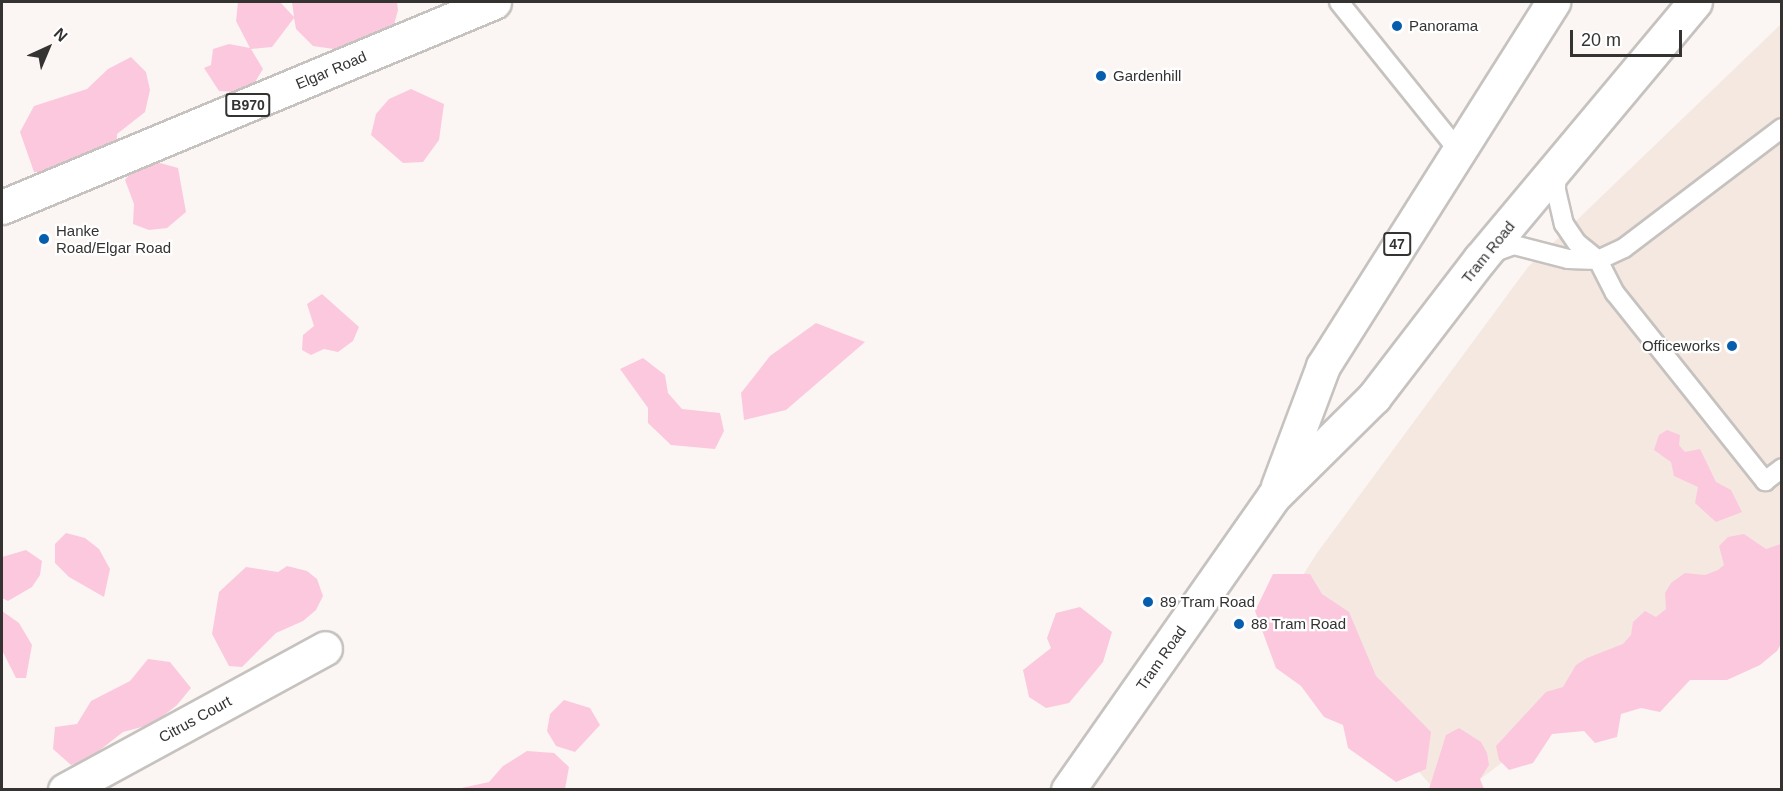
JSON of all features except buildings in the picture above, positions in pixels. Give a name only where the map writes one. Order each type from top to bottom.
[{"type":"main road","name":"Elgar Road","points":[[2,207],[494,2]]},
{"type":"main road","name":"Tram Road","points":[[1068,789],[1274,496],[1374,397],[1480,259],[1695,2]]},
{"type":"main road","name":"Tram Road","points":[[1274,496],[1323,366],[1551,3]]},
{"type":"main road","name":"Citrus Court","points":[[65,789],[325,648]]},
{"type":"lane","points":[[1339,2],[1458,150]]},
{"type":"lane","points":[[1480,259],[1514,245],[1568,259],[1598,260],[1624,248],[1782,128]]},
{"type":"lane","points":[[1558,167],[1556,190],[1564,224],[1577,243],[1598,260],[1615,292],[1765,481],[1782,468]]},
{"type":"shaded area","points":[[238,2],[280,2],[294,17],[292,2],[397,2],[398,10],[392,32],[348,51],[313,46],[296,29],[294,18],[272,47],[251,49],[263,69],[252,87],[236,92],[219,91],[204,68],[211,65],[213,49],[229,44],[250,48],[236,21]]},
{"type":"shaded area","points":[[1781,24],[1781,552],[1467,789],[1434,789],[1279,613],[1317,553],[1528,267]]},
{"type":"shaded area","points":[[131,57],[146,72],[150,90],[145,112],[117,134],[116,160],[85,173],[34,172],[20,132],[34,106],[87,89],[108,69]]},
{"type":"shaded area","points":[[411,89],[444,104],[439,140],[423,162],[403,163],[371,135],[376,114],[389,99]]},
{"type":"shaded area","points":[[160,163],[178,168],[186,212],[167,228],[149,230],[133,224],[134,204],[125,180],[135,168]]},
{"type":"shaded area","points":[[322,294],[359,327],[353,341],[338,352],[324,349],[311,355],[302,350],[303,335],[314,326],[307,304]]},
{"type":"shaded area","points":[[816,323],[865,342],[786,410],[744,420],[741,393],[770,356]]},
{"type":"shaded area","points":[[643,358],[665,375],[668,393],[682,409],[720,413],[724,431],[715,449],[671,445],[648,423],[648,408],[620,369]]},
{"type":"shaded area","points":[[1667,430],[1680,435],[1679,445],[1685,452],[1700,449],[1716,482],[1731,490],[1742,512],[1716,522],[1695,503],[1698,487],[1674,476],[1671,462],[1654,450],[1659,435]]},
{"type":"shaded area","points":[[66,533],[85,538],[99,549],[110,569],[104,597],[69,577],[55,563],[55,544]]},
{"type":"shaded area","points":[[1744,534],[1766,549],[1781,544],[1782,642],[1777,651],[1760,665],[1727,680],[1690,680],[1660,712],[1641,708],[1621,714],[1617,737],[1595,743],[1584,731],[1552,734],[1533,763],[1509,770],[1499,760],[1496,746],[1546,692],[1563,687],[1576,665],[1587,658],[1623,644],[1631,635],[1633,622],[1645,611],[1656,617],[1666,609],[1665,593],[1671,583],[1685,573],[1705,575],[1718,570],[1724,565],[1719,546],[1728,537]]},
{"type":"shaded area","points":[[26,550],[42,561],[40,575],[32,587],[8,601],[2,598],[2,557]]},
{"type":"shaded area","points":[[287,566],[307,571],[317,579],[323,596],[316,610],[303,621],[276,633],[242,667],[229,666],[212,634],[219,592],[246,567],[278,572]]},
{"type":"shaded area","points":[[1273,574],[1310,574],[1322,594],[1349,612],[1376,676],[1431,732],[1426,769],[1396,782],[1348,748],[1343,725],[1324,717],[1301,686],[1276,668],[1255,611]]},
{"type":"shaded area","points":[[1080,607],[1112,632],[1103,662],[1069,703],[1046,708],[1029,697],[1023,670],[1051,648],[1047,638],[1056,613]]},
{"type":"shaded area","points":[[2,611],[19,623],[32,645],[26,678],[16,678],[2,650]]},
{"type":"shaded area","points":[[148,659],[170,662],[191,688],[177,705],[153,724],[123,732],[86,761],[71,765],[53,749],[55,727],[77,724],[91,701],[130,681]]},
{"type":"shaded area","points":[[564,700],[590,708],[600,725],[575,752],[556,746],[547,731],[550,714]]},
{"type":"shaded area","points":[[1459,728],[1481,742],[1487,753],[1489,765],[1480,779],[1484,789],[1429,789],[1446,735]]},
{"type":"shaded area","points":[[527,751],[554,753],[569,767],[565,789],[457,789],[489,782],[503,766]]},
{"type":"place","name":"Panorama","points":[[1397,26]]},
{"type":"place","name":"Gardenhill","points":[[1101,76]]},
{"type":"place","name":"Hanke Road/Elgar Road","points":[[44,239]]},
{"type":"place","name":"Officeworks","points":[[1732,346]]},
{"type":"place","name":"89 Tram Road","points":[[1148,602]]},
{"type":"place","name":"88 Tram Road","points":[[1239,624]]}]
